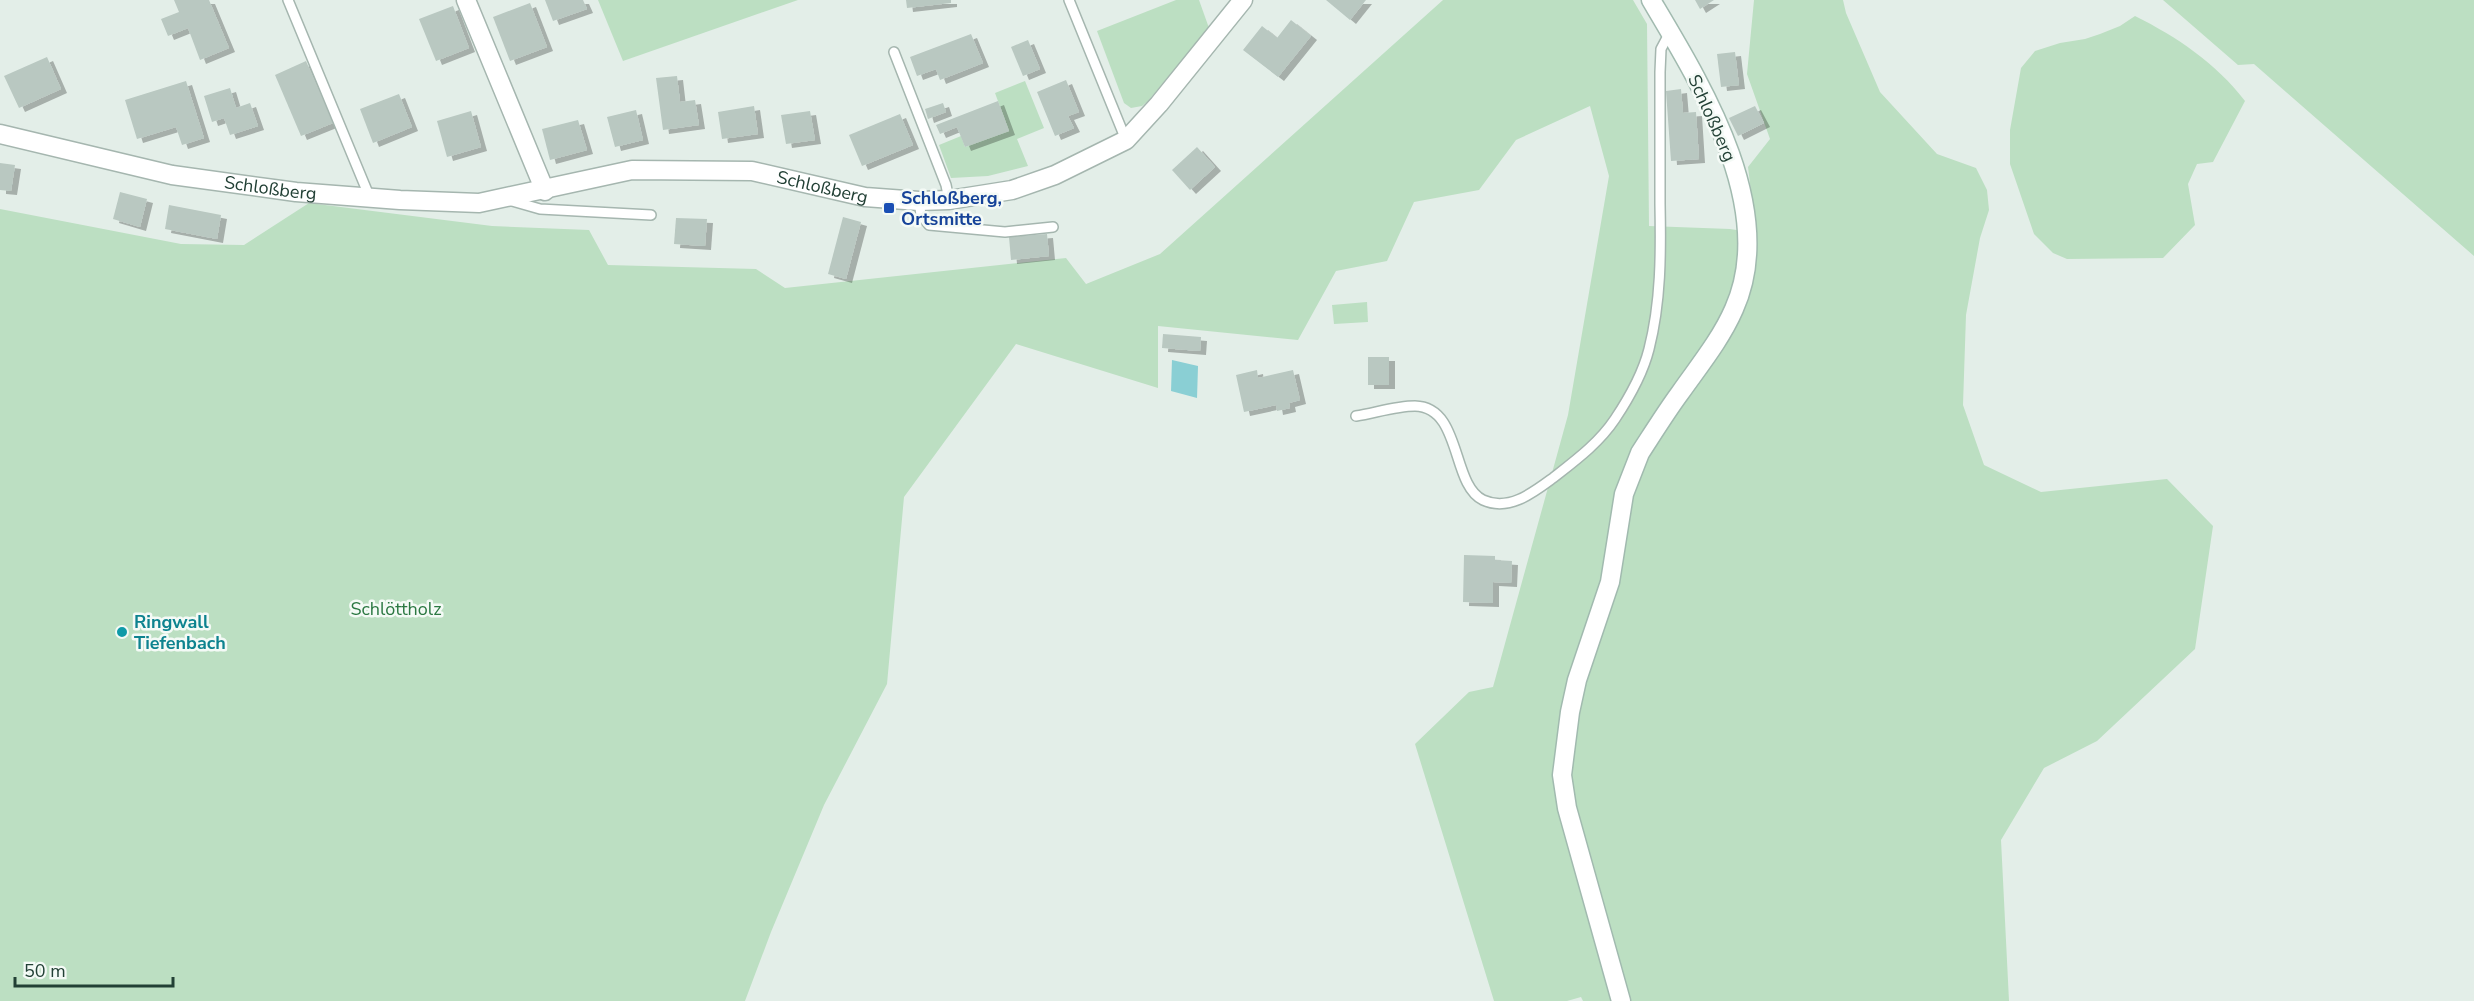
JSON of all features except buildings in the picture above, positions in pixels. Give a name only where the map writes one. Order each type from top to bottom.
[{"type":"street","points":[[466,0],[545,191]]},
{"type":"street","name":"Schloßberg","points":[[0,134],[171,175],[296,192],[370,198],[480,203],[545,191],[632,170],[752,171],[865,197],[919,201],[949,200],[1012,190],[1055,175],[1126,140],[1159,104],[1243,0]]},
{"type":"street","name":"Schloßberg","points":[[1621,1001],[1567,808],[1562,775],[1565,741],[1577,680],[1610,582],[1624,494],[1631,472],[1640,453],[1727,323],[1743,288],[1747,244],[1743,201],[1729,152],[1702,91],[1651,0]]},
{"type":"lane","points":[[288,0],[370,198]]},
{"type":"lane","points":[[1069,0],[1126,140]]},
{"type":"lane","points":[[1356,416],[1414,406],[1426,408],[1438,416],[1449,434],[1469,485],[1477,496],[1485,501],[1498,502],[1514,502],[1529,497],[1591,448],[1615,419],[1631,393],[1647,358],[1659,296],[1660,72],[1661,49],[1670,32]]},
{"type":"lane","points":[[894,52],[946,185],[949,200]]},
{"type":"lane","points":[[504,198],[540,209],[651,215]]},
{"type":"lane","points":[[919,201],[921,215],[929,225],[1005,232],[1053,227]]},
{"type":"green space","points":[[598,0],[798,0],[623,61]]},
{"type":"green space","points":[[1176,0],[1199,0],[1209,28],[1148,101],[1142,106],[1131,108],[1124,103],[1097,31]]},
{"type":"green space","name":"Schlöttholz","points":[[1443,0],[1633,0],[1647,24],[1649,226],[1730,229],[1756,233],[1748,167],[1770,139],[1747,74],[1754,0],[1843,0],[1846,13],[1880,92],[1937,154],[1976,168],[1987,190],[1989,210],[1980,238],[1966,315],[1963,405],[1984,465],[2041,492],[2167,479],[2213,526],[2195,649],[2097,741],[2044,768],[2001,840],[2009,1001],[1583,1001],[1581,997],[1567,1001],[1494,1001],[1415,744],[1469,692],[1493,687],[1568,415],[1609,176],[1590,106],[1516,140],[1479,190],[1414,202],[1387,261],[1336,271],[1298,340],[1158,326],[1158,388],[1016,344],[904,497],[887,684],[824,805],[745,1001],[0,1001],[0,209],[181,244],[244,245],[309,203],[492,226],[589,230],[608,265],[756,269],[785,288],[1066,258],[1086,284],[1160,254]]},
{"type":"green space","points":[[2163,0],[2474,0],[2474,256],[2254,64],[2238,65]]},
{"type":"green space","points":[[2135,16],[2195,52],[2234,87],[2245,101],[2213,162],[2197,164],[2188,184],[2195,225],[2163,258],[2067,259],[2053,253],[2034,234],[2010,164],[2010,130],[2021,68],[2035,51],[2100,34],[2120,26]]},
{"type":"green space","points":[[1025,81],[1044,128],[1017,139],[1028,166],[988,176],[951,178],[939,145],[961,136],[965,147],[1009,131],[995,93]]},
{"type":"green space","points":[[1367,302],[1368,322],[1334,324],[1332,305]]},
{"type":"water","points":[[1172,360],[1198,366],[1197,398],[1171,391]]},
{"type":"place","name":"Schloßberg, Ortsmitte","points":[[889,208]]},
{"type":"place","name":"Ringwall Tiefenbach","points":[[122,632]]}]
